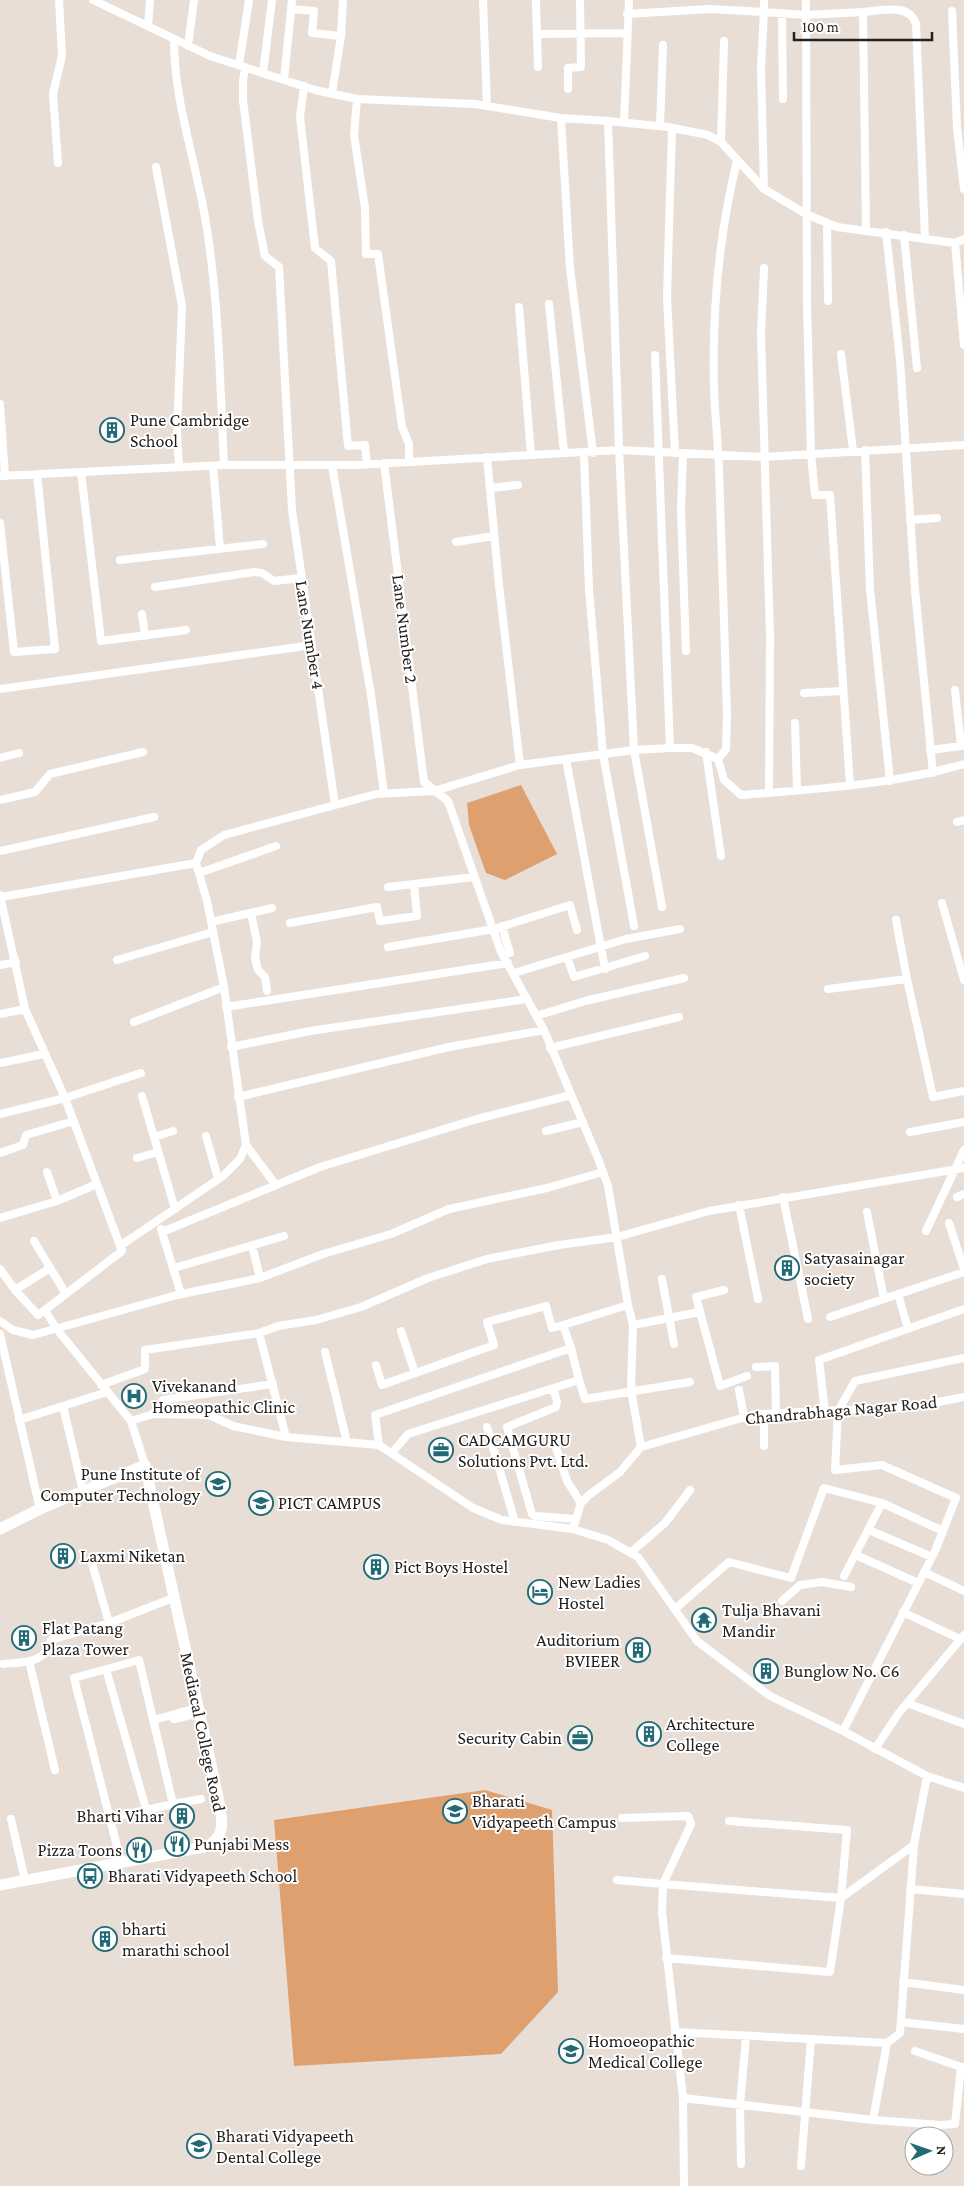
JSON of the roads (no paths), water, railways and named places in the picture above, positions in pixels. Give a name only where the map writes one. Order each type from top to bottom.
[{"type":"street","points":[[58,163],[53,94],[62,56],[59,0]]},
{"type":"street","points":[[93,0],[188,46],[284,80],[357,99],[487,106],[561,118],[660,126],[708,135],[721,142],[764,189],[806,214],[827,223],[837,227],[955,242],[964,240]]},
{"type":"street","points":[[114,0],[114,10]]},
{"type":"street","points":[[148,26],[150,0]]},
{"type":"street","points":[[188,46],[194,0]]},
{"type":"street","points":[[242,66],[250,0]]},
{"type":"street","points":[[264,73],[272,0]]},
{"type":"street","points":[[284,80],[292,0]]},
{"type":"street","points":[[332,93],[341,36],[343,0]]},
{"type":"street","points":[[483,0],[487,106]]},
{"type":"street","points":[[536,0],[538,67]]},
{"type":"street","points":[[568,89],[568,68],[581,67],[582,33],[580,0]]},
{"type":"street","points":[[624,122],[628,0]]},
{"type":"street","points":[[764,0],[761,68],[764,189]]},
{"type":"street","points":[[806,0],[806,214],[811,454],[815,495],[830,495],[850,785]]},
{"type":"street","points":[[900,0],[900,10]]},
{"type":"street","points":[[291,9],[314,11],[312,33],[341,36]]},
{"type":"street","points":[[627,14],[709,9],[782,14],[907,11],[916,24],[925,238]]},
{"type":"street","points":[[952,11],[957,128],[964,190]]},
{"type":"street","points":[[863,12],[866,230]]},
{"type":"street","points":[[782,14],[783,99]]},
{"type":"street","points":[[537,34],[626,32]]},
{"type":"street","points":[[174,40],[176,88],[206,221],[216,298],[224,465]]},
{"type":"street","points":[[721,142],[724,41]]},
{"type":"street","points":[[660,126],[663,45]]},
{"type":"street","name":"Lane Number 4","points":[[242,66],[243,100],[258,221],[265,256],[279,266],[292,510],[335,805]]},
{"type":"street","points":[[304,86],[300,117],[315,248],[331,261],[348,446],[365,445],[367,464]]},
{"type":"street","points":[[357,99],[354,135],[365,208],[366,254],[378,254],[402,427],[409,444],[409,461]]},
{"type":"street","points":[[561,118],[570,268],[593,453]]},
{"type":"street","points":[[608,121],[619,450],[634,750],[662,906]]},
{"type":"street","points":[[672,128],[667,297],[679,454],[686,651]]},
{"type":"street","points":[[718,759],[726,749],[727,714],[719,455],[714,389],[715,330],[720,253],[737,161]]},
{"type":"street","points":[[156,167],[182,306],[177,432],[179,467]]},
{"type":"street","points":[[827,223],[828,301]]},
{"type":"street","points":[[886,232],[900,360],[910,520],[933,773]]},
{"type":"street","points":[[904,235],[917,368]]},
{"type":"street","points":[[955,242],[964,345]]},
{"type":"street","points":[[764,268],[761,334],[770,636],[770,793]]},
{"type":"street","points":[[549,304],[564,453]]},
{"type":"street","points":[[519,307],[530,455]]},
{"type":"street","points":[[841,354],[853,450]]},
{"type":"street","points":[[655,355],[670,748]]},
{"type":"street","points":[[0,409],[3,476],[224,465],[367,464],[564,453],[584,454],[619,450],[764,457],[853,450],[964,445]]},
{"type":"street","points":[[865,450],[870,589],[890,781]]},
{"type":"street","points":[[584,454],[588,514],[589,589],[603,754],[634,926]]},
{"type":"street","points":[[487,457],[520,765]]},
{"type":"street","name":"Lane Number 2","points":[[384,463],[424,782],[448,801],[501,952],[544,1030],[603,1172],[617,1237],[628,1305],[634,1325],[631,1390],[641,1447]]},
{"type":"street","points":[[332,465],[371,694],[384,794]]},
{"type":"street","points":[[213,466],[220,548]]},
{"type":"street","points":[[81,472],[101,641],[186,630]]},
{"type":"street","points":[[0,523],[14,652],[55,649],[37,474]]},
{"type":"street","points":[[490,488],[518,485]]},
{"type":"street","points":[[910,520],[937,518]]},
{"type":"street","points":[[456,542],[494,536]]},
{"type":"street","points":[[120,560],[264,544]]},
{"type":"street","points":[[155,587],[254,572],[262,573],[274,581],[301,578]]},
{"type":"street","points":[[142,614],[145,636]]},
{"type":"street","points":[[0,689],[312,645]]},
{"type":"street","points":[[930,750],[961,746],[955,690]]},
{"type":"street","points":[[804,693],[843,691]]},
{"type":"street","points":[[795,723],[797,790]]},
{"type":"street","points":[[275,1184],[246,1144],[224,988],[211,922],[196,863],[201,850],[211,841],[224,835],[335,805],[384,794],[434,790],[520,765],[634,750],[692,748],[706,752],[718,759],[724,780],[741,795],[890,781],[933,773],[964,764]]},
{"type":"street","points":[[0,800],[35,792],[50,774],[144,752]]},
{"type":"street","points":[[706,752],[721,856]]},
{"type":"street","points":[[0,758],[19,753]]},
{"type":"street","points":[[566,759],[604,969]]},
{"type":"street","points":[[0,851],[154,817]]},
{"type":"street","points":[[199,873],[276,846]]},
{"type":"street","points":[[0,1269],[15,1290],[38,1315],[122,1250],[65,1098],[25,1009],[0,896],[196,863]]},
{"type":"street","points":[[388,887],[474,877]]},
{"type":"street","points":[[290,923],[377,907],[380,921],[417,916],[414,884]]},
{"type":"street","points":[[942,903],[960,957],[964,980]]},
{"type":"street","points":[[388,947],[494,929],[570,905],[578,930]]},
{"type":"street","points":[[211,922],[272,908]]},
{"type":"street","points":[[251,913],[257,942],[255,958],[258,970],[265,977],[267,991]]},
{"type":"street","points":[[896,920],[907,979],[934,1097],[964,1090]]},
{"type":"street","points":[[502,926],[510,953]]},
{"type":"street","points":[[514,973],[601,947],[680,929]]},
{"type":"street","points":[[117,960],[213,932]]},
{"type":"street","points":[[567,957],[574,977],[646,956]]},
{"type":"street","points":[[0,965],[16,962]]},
{"type":"street","points":[[226,1007],[508,963]]},
{"type":"street","points":[[536,1016],[585,1001],[684,978]]},
{"type":"street","points":[[828,990],[907,979]]},
{"type":"street","points":[[134,1022],[224,988]]},
{"type":"street","points":[[231,1047],[310,1031],[527,998]]},
{"type":"street","points":[[0,1014],[25,1009]]},
{"type":"street","points":[[550,1048],[679,1017]]},
{"type":"street","points":[[238,1098],[449,1047],[544,1030]]},
{"type":"street","points":[[0,1063],[44,1054]]},
{"type":"street","points":[[0,1114],[65,1098],[141,1073]]},
{"type":"street","points":[[162,1232],[275,1184],[360,1154],[571,1095]]},
{"type":"street","points":[[142,1096],[175,1208]]},
{"type":"street","points":[[0,1153],[23,1146],[26,1135],[74,1121]]},
{"type":"street","points":[[546,1131],[583,1122]]},
{"type":"street","points":[[910,1132],[964,1122]]},
{"type":"street","points":[[154,1137],[173,1131]]},
{"type":"street","points":[[206,1136],[218,1179]]},
{"type":"street","points":[[120,1246],[218,1179],[240,1159],[246,1144]]},
{"type":"street","points":[[926,1231],[964,1150]]},
{"type":"street","points":[[137,1158],[158,1152]]},
{"type":"street","points":[[101,1385],[145,1370],[145,1350],[259,1333],[278,1326],[316,1320],[362,1307],[428,1278],[487,1259],[560,1245],[617,1237],[709,1211],[739,1205],[964,1168]]},
{"type":"street","points":[[47,1172],[57,1201]]},
{"type":"street","points":[[0,1321],[14,1330],[33,1335],[181,1294],[260,1278],[323,1254],[391,1234],[449,1209],[547,1188],[603,1172]]},
{"type":"street","points":[[0,1218],[57,1201],[97,1184]]},
{"type":"street","points":[[783,1197],[808,1318]]},
{"type":"street","points":[[739,1205],[758,1299]]},
{"type":"street","points":[[868,1212],[884,1299]]},
{"type":"street","points":[[158,1220],[181,1294]]},
{"type":"street","points":[[830,1317],[964,1271],[949,1223]]},
{"type":"street","points":[[174,1268],[284,1236]]},
{"type":"street","points":[[34,1241],[66,1294]]},
{"type":"street","points":[[252,1245],[260,1278]]},
{"type":"street","points":[[15,1290],[50,1268]]},
{"type":"street","points":[[662,1279],[674,1344]]},
{"type":"street","points":[[724,1290],[696,1297],[720,1386],[746,1376]]},
{"type":"street","points":[[898,1294],[908,1329]]},
{"type":"street","points":[[376,1365],[382,1385],[494,1345],[487,1322],[546,1306],[552,1328],[628,1305]]},
{"type":"street","points":[[825,1413],[819,1360],[964,1309]]},
{"type":"street","points":[[0,1529],[40,1509],[145,1466],[131,1421],[56,1328],[45,1310]]},
{"type":"street","points":[[634,1325],[700,1312]]},
{"type":"street","points":[[564,1325],[585,1399],[631,1390],[690,1382]]},
{"type":"street","points":[[401,1331],[415,1373]]},
{"type":"street","points":[[259,1333],[286,1437]]},
{"type":"street","points":[[0,1334],[40,1509]]},
{"type":"street","points":[[379,1444],[375,1415],[570,1348]]},
{"type":"street","points":[[325,1352],[347,1442]]},
{"type":"street","points":[[843,1731],[932,1557],[956,1498],[882,1466],[835,1470],[838,1412],[855,1381],[964,1358]]},
{"type":"street","points":[[756,1367],[775,1366],[776,1414]]},
{"type":"street","points":[[392,1453],[408,1434],[579,1380]]},
{"type":"street","points":[[153,1414],[163,1400],[272,1384]]},
{"type":"street","points":[[553,1388],[557,1402],[556,1407],[507,1427],[532,1514],[534,1516],[576,1519]]},
{"type":"street","points":[[739,1390],[744,1417]]},
{"type":"street","points":[[19,1420],[106,1392]]},
{"type":"street","name":"Chandrabhaga Nagar Road","points":[[641,1447],[744,1417],[764,1414],[825,1413],[914,1407],[964,1397]]},
{"type":"street","points":[[63,1406],[83,1492]]},
{"type":"street","points":[[131,1421],[153,1414],[209,1415],[233,1426],[286,1437],[379,1444],[473,1508],[515,1522],[573,1529],[608,1540],[638,1557],[697,1641],[770,1696],[843,1731],[927,1776],[964,1788]]},
{"type":"street","points":[[764,1414],[764,1446]]},
{"type":"street","points":[[486,1427],[515,1522]]},
{"type":"street","points":[[555,1445],[567,1480],[581,1504]]},
{"type":"street","points":[[573,1529],[581,1504],[589,1495],[620,1472],[641,1447]]},
{"type":"street","name":"Mediacal College Road","points":[[0,1884],[209,1846],[219,1838],[222,1825],[218,1796],[145,1466]]},
{"type":"street","points":[[675,1609],[729,1562],[791,1578],[824,1488],[882,1503],[943,1532]]},
{"type":"street","points":[[630,1553],[665,1522],[690,1490]]},
{"type":"street","points":[[844,1576],[882,1503]]},
{"type":"street","points":[[869,1530],[932,1557]]},
{"type":"street","points":[[856,1555],[918,1583]]},
{"type":"street","points":[[91,1560],[109,1622]]},
{"type":"street","points":[[924,1572],[964,1591]]},
{"type":"street","points":[[782,1601],[800,1585],[822,1582],[851,1587]]},
{"type":"street","points":[[3,1664],[29,1661],[42,1657],[51,1640],[109,1622],[173,1598]]},
{"type":"street","points":[[875,1749],[907,1703],[962,1637],[903,1612]]},
{"type":"street","points":[[121,1862],[74,1678],[139,1660],[173,1804]]},
{"type":"street","points":[[29,1661],[55,1770]]},
{"type":"street","points":[[106,1669],[146,1809]]},
{"type":"street","points":[[907,1703],[964,1724]]},
{"type":"street","points":[[155,1723],[200,1710]]},
{"type":"street","points":[[873,2120],[887,2043],[900,2032],[914,1845],[927,1776]]},
{"type":"street","points":[[110,1818],[201,1799]]},
{"type":"street","points":[[622,1818],[688,1816],[691,1824],[663,1884],[662,1912],[683,2098],[684,2186]]},
{"type":"street","points":[[11,1819],[25,1880]]},
{"type":"street","points":[[666,1958],[830,1972],[841,1898],[847,1830],[729,1822]]},
{"type":"street","points":[[618,1880],[841,1898],[914,1845]]},
{"type":"street","points":[[910,1889],[964,1894]]},
{"type":"street","points":[[903,1982],[964,1990]]},
{"type":"street","points":[[900,2022],[964,2029]]},
{"type":"street","points":[[675,2032],[887,2043]]},
{"type":"street","points":[[741,2164],[740,2105],[746,2037]]},
{"type":"street","points":[[801,2166],[810,2040]]},
{"type":"street","points":[[683,2098],[873,2120],[940,2125],[956,2124],[962,2067],[915,2051]]},
{"type":"place","name":"Pune Cambridge School","points":[[112,430]]},
{"type":"place","name":"Satyasainagar society","points":[[787,1268]]},
{"type":"place","name":"Vivekanand Homeopathic Clinic","points":[[134,1396]]},
{"type":"place","name":"CADCAMGURU Solutions Pvt. Ltd.","points":[[441,1450]]},
{"type":"place","name":"Pune Institute of Computer Technology","points":[[218,1484]]},
{"type":"place","name":"PICT CAMPUS","points":[[261,1503]]},
{"type":"place","name":"Laxmi Niketan","points":[[63,1556]]},
{"type":"place","name":"Pict Boys Hostel","points":[[376,1567]]},
{"type":"place","name":"New Ladies Hostel","points":[[540,1592]]},
{"type":"place","name":"Tulja Bhavani Mandir","points":[[704,1620]]},
{"type":"place","name":"Flat Patang Plaza Tower","points":[[24,1638]]},
{"type":"place","name":"Auditorium BVIEER","points":[[638,1650]]},
{"type":"place","name":"Bunglow No. C6","points":[[766,1671]]},
{"type":"place","name":"Architecture College","points":[[649,1734]]},
{"type":"place","name":"Security Cabin","points":[[580,1738]]},
{"type":"place","name":"Bharati Vidyapeeth Campus","points":[[455,1811]]},
{"type":"place","name":"Bharti Vihar","points":[[182,1816]]},
{"type":"place","name":"Punjabi Mess","points":[[177,1844]]},
{"type":"place","name":"Pizza Toons","points":[[139,1850]]},
{"type":"place","name":"Bharati Vidyapeeth School","points":[[90,1876]]},
{"type":"place","name":"bharti marathi school","points":[[105,1939]]},
{"type":"place","name":"Homoeopathic Medical College","points":[[571,2051]]},
{"type":"place","name":"Bharati Vidyapeeth Dental College","points":[[199,2146]]}]
